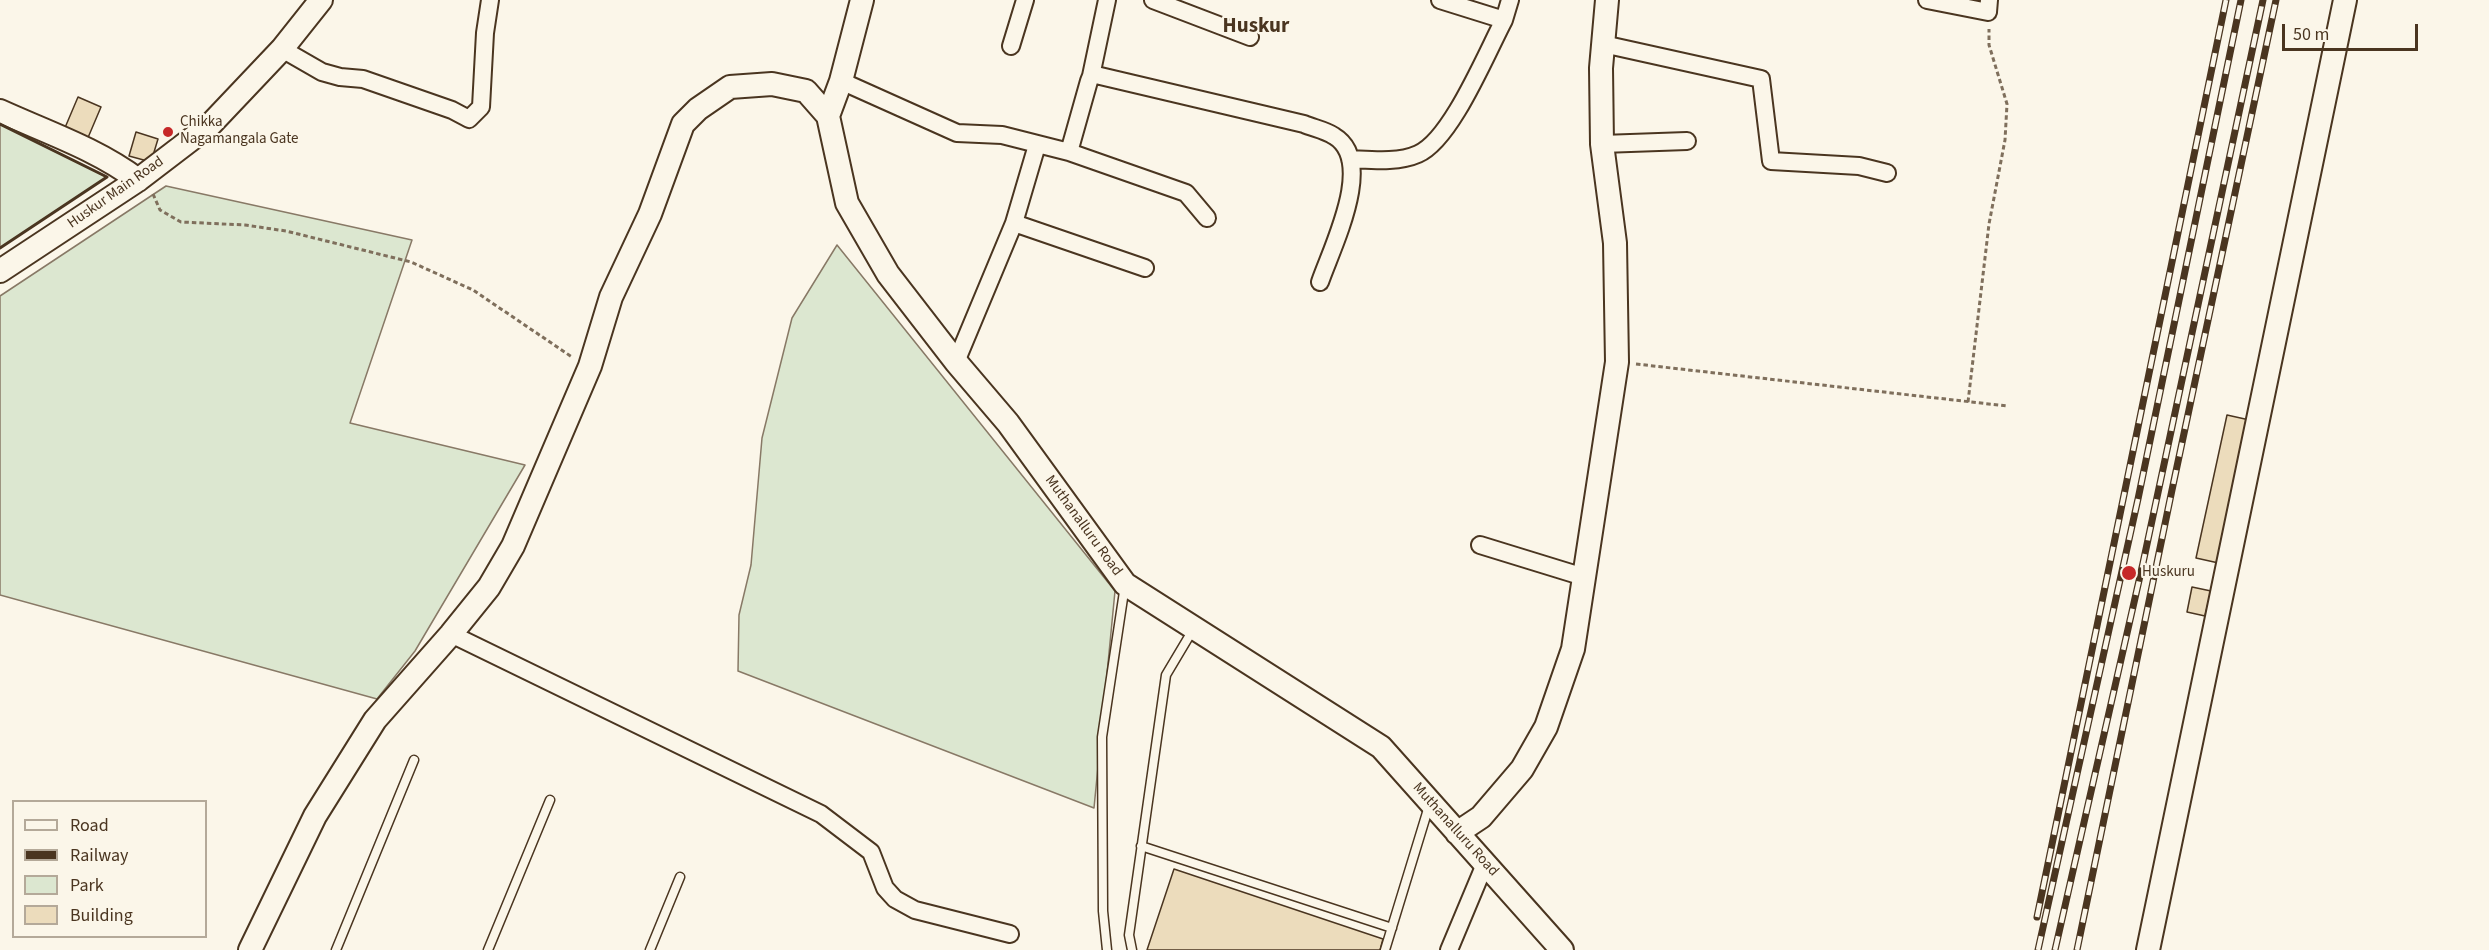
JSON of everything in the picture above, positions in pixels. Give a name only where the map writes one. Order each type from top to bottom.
[{"type":"street","name":"Huskur Main Road","points":[[0,271],[138,180],[210,124],[282,49],[321,0]]},
{"type":"street","points":[[282,49],[322,72],[340,77],[363,79],[452,110],[469,119],[481,107],[485,33],[490,0]]},
{"type":"street","points":[[250,950],[315,816],[375,720],[451,634],[489,586],[513,546],[590,366],[611,297],[651,214],[683,124],[698,109],[730,87],[772,84],[807,91],[828,116],[841,81],[862,0]]},
{"type":"street","points":[[1011,46],[1025,0]]},
{"type":"street","points":[[1069,152],[1091,76],[1107,0]]},
{"type":"street","points":[[1153,0],[1250,37]]},
{"type":"street","points":[[1440,0],[1504,20]]},
{"type":"street","points":[[1350,159],[1406,159],[1420,154],[1435,144],[1448,128],[1504,20],[1510,0]]},
{"type":"street","points":[[1457,833],[1481,816],[1522,769],[1546,727],[1573,649],[1617,362],[1615,243],[1602,144],[1601,68],[1607,0]]},
{"type":"street","points":[[1927,0],[1988,6]]},
{"type":"street","points":[[2148,950],[2345,0]]},
{"type":"street","points":[[1603,44],[1761,79],[1772,161],[1859,166],[1887,173]]},
{"type":"street","points":[[1091,76],[1096,75],[1304,124],[1335,136],[1348,151],[1353,169],[1349,201],[1320,282]]},
{"type":"street","points":[[841,81],[957,133],[988,133],[1069,152],[1186,193],[1207,218]]},
{"type":"street","points":[[0,111],[88,151],[123,169],[138,180]]},
{"type":"street","name":"Muthanalluru Road","points":[[828,116],[847,203],[888,274],[956,362],[1008,423],[1125,584],[1381,747],[1562,950]]},
{"type":"street","points":[[1602,144],[1687,141]]},
{"type":"street","points":[[956,362],[1014,224],[1037,145]]},
{"type":"street","points":[[1014,224],[1145,268]]},
{"type":"street","points":[[1480,545],[1584,577]]},
{"type":"street","points":[[451,634],[821,814],[871,852],[885,888],[895,899],[915,910],[1010,934]]},
{"type":"street","points":[[1449,950],[1485,864]]},
{"type":"lane","points":[[1107,950],[1102,911],[1102,737],[1125,584]]},
{"type":"lane","points":[[1132,950],[1129,934],[1166,675],[1194,628]]},
{"type":"lane","points":[[336,950],[414,760]]},
{"type":"lane","points":[[488,950],[550,800]]},
{"type":"lane","points":[[1385,950],[1430,802]]},
{"type":"lane","points":[[1141,846],[1392,928]]},
{"type":"lane","points":[[650,950],[680,877]]},
{"type":"path","points":[[1968,402],[1989,224],[2005,140],[2007,104],[1989,45],[1988,6]]},
{"type":"path","points":[[138,180],[152,191],[160,210],[181,222],[245,225],[286,231],[386,255],[437,273],[495,304],[562,352],[590,366]]},
{"type":"path","points":[[1617,362],[2007,406]]},
{"type":"green space","points":[[0,124],[107,177],[0,248]]},
{"type":"green space","points":[[166,186],[412,240],[350,423],[525,465],[415,651],[377,699],[0,595],[0,296]]},
{"type":"green space","points":[[837,245],[1115,591],[1094,808],[738,671],[739,615],[751,565],[762,438],[792,318]]},
{"type":"building","points":[[78,97],[101,107],[87,140],[64,130]]},
{"type":"building","points":[[136,132],[158,139],[151,162],[129,156]]},
{"type":"building","points":[[2227,415],[2254,421],[2223,564],[2196,558]]},
{"type":"building","points":[[2192,587],[2211,591],[2205,616],[2187,612]]},
{"type":"building","points":[[1174,869],[1383,939],[1380,950],[1147,950]]},
{"type":"railway","points":[[2037,917],[2226,0]]},
{"type":"railway","points":[[2038,950],[2138,499],[2241,0]]},
{"type":"railway","points":[[2055,950],[2143,563],[2263,0]]},
{"type":"railway","points":[[2077,950],[2276,0]]},
{"type":"wall","points":[[0,124],[107,177],[0,248]]},
{"type":"place","name":"Chikka Nagamangala Gate","points":[[168,132]]},
{"type":"place","name":"Huskuru","points":[[2129,573]]},
{"type":"district","name":"Huskur","points":[[1256,27]]}]
